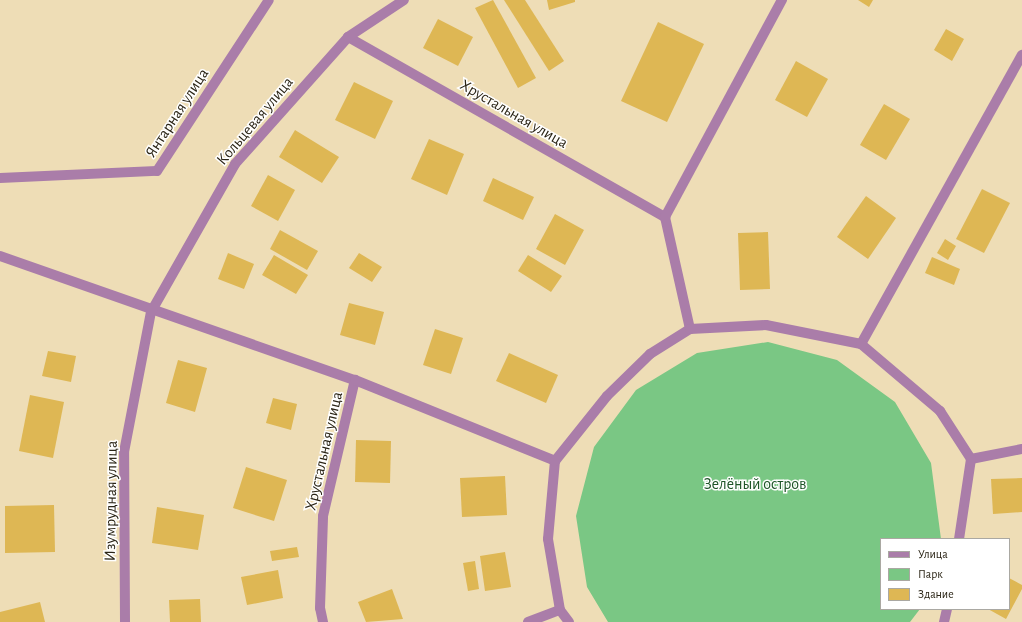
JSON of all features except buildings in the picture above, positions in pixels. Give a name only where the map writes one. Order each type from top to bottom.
[{"type":"street","name":"Янтарная улица","points":[[0,178],[157,171],[269,0]]},
{"type":"street","name":"Кольцевая улица","points":[[151,312],[235,164],[348,37],[404,0]]},
{"type":"street","points":[[690,329],[665,217],[782,0]]},
{"type":"street","name":"Хрустальная улица","points":[[348,37],[665,217]]},
{"type":"street","points":[[861,344],[1022,54]]},
{"type":"street","points":[[0,256],[151,312],[356,380]]},
{"type":"street","name":"Изумрудная улица","points":[[125,622],[124,452],[151,312]]},
{"type":"street","points":[[569,622],[560,610],[548,540],[555,461],[608,396],[650,354],[690,329],[766,325],[861,344],[940,411],[971,459],[959,538]]},
{"type":"street","name":"Хрустальная улица","points":[[324,622],[320,608],[323,516],[356,380],[555,461]]},
{"type":"street","points":[[971,459],[1022,449]]},
{"type":"street","points":[[528,622],[560,610]]},
{"type":"street","points":[[944,622],[946,610]]},
{"type":"green space","name":"Зелёный остров","points":[[768,342],[837,360],[895,402],[931,463],[941,538],[880,538],[880,610],[919,610],[910,622],[608,622],[587,587],[576,516],[594,447],[636,390],[697,353]]}]
